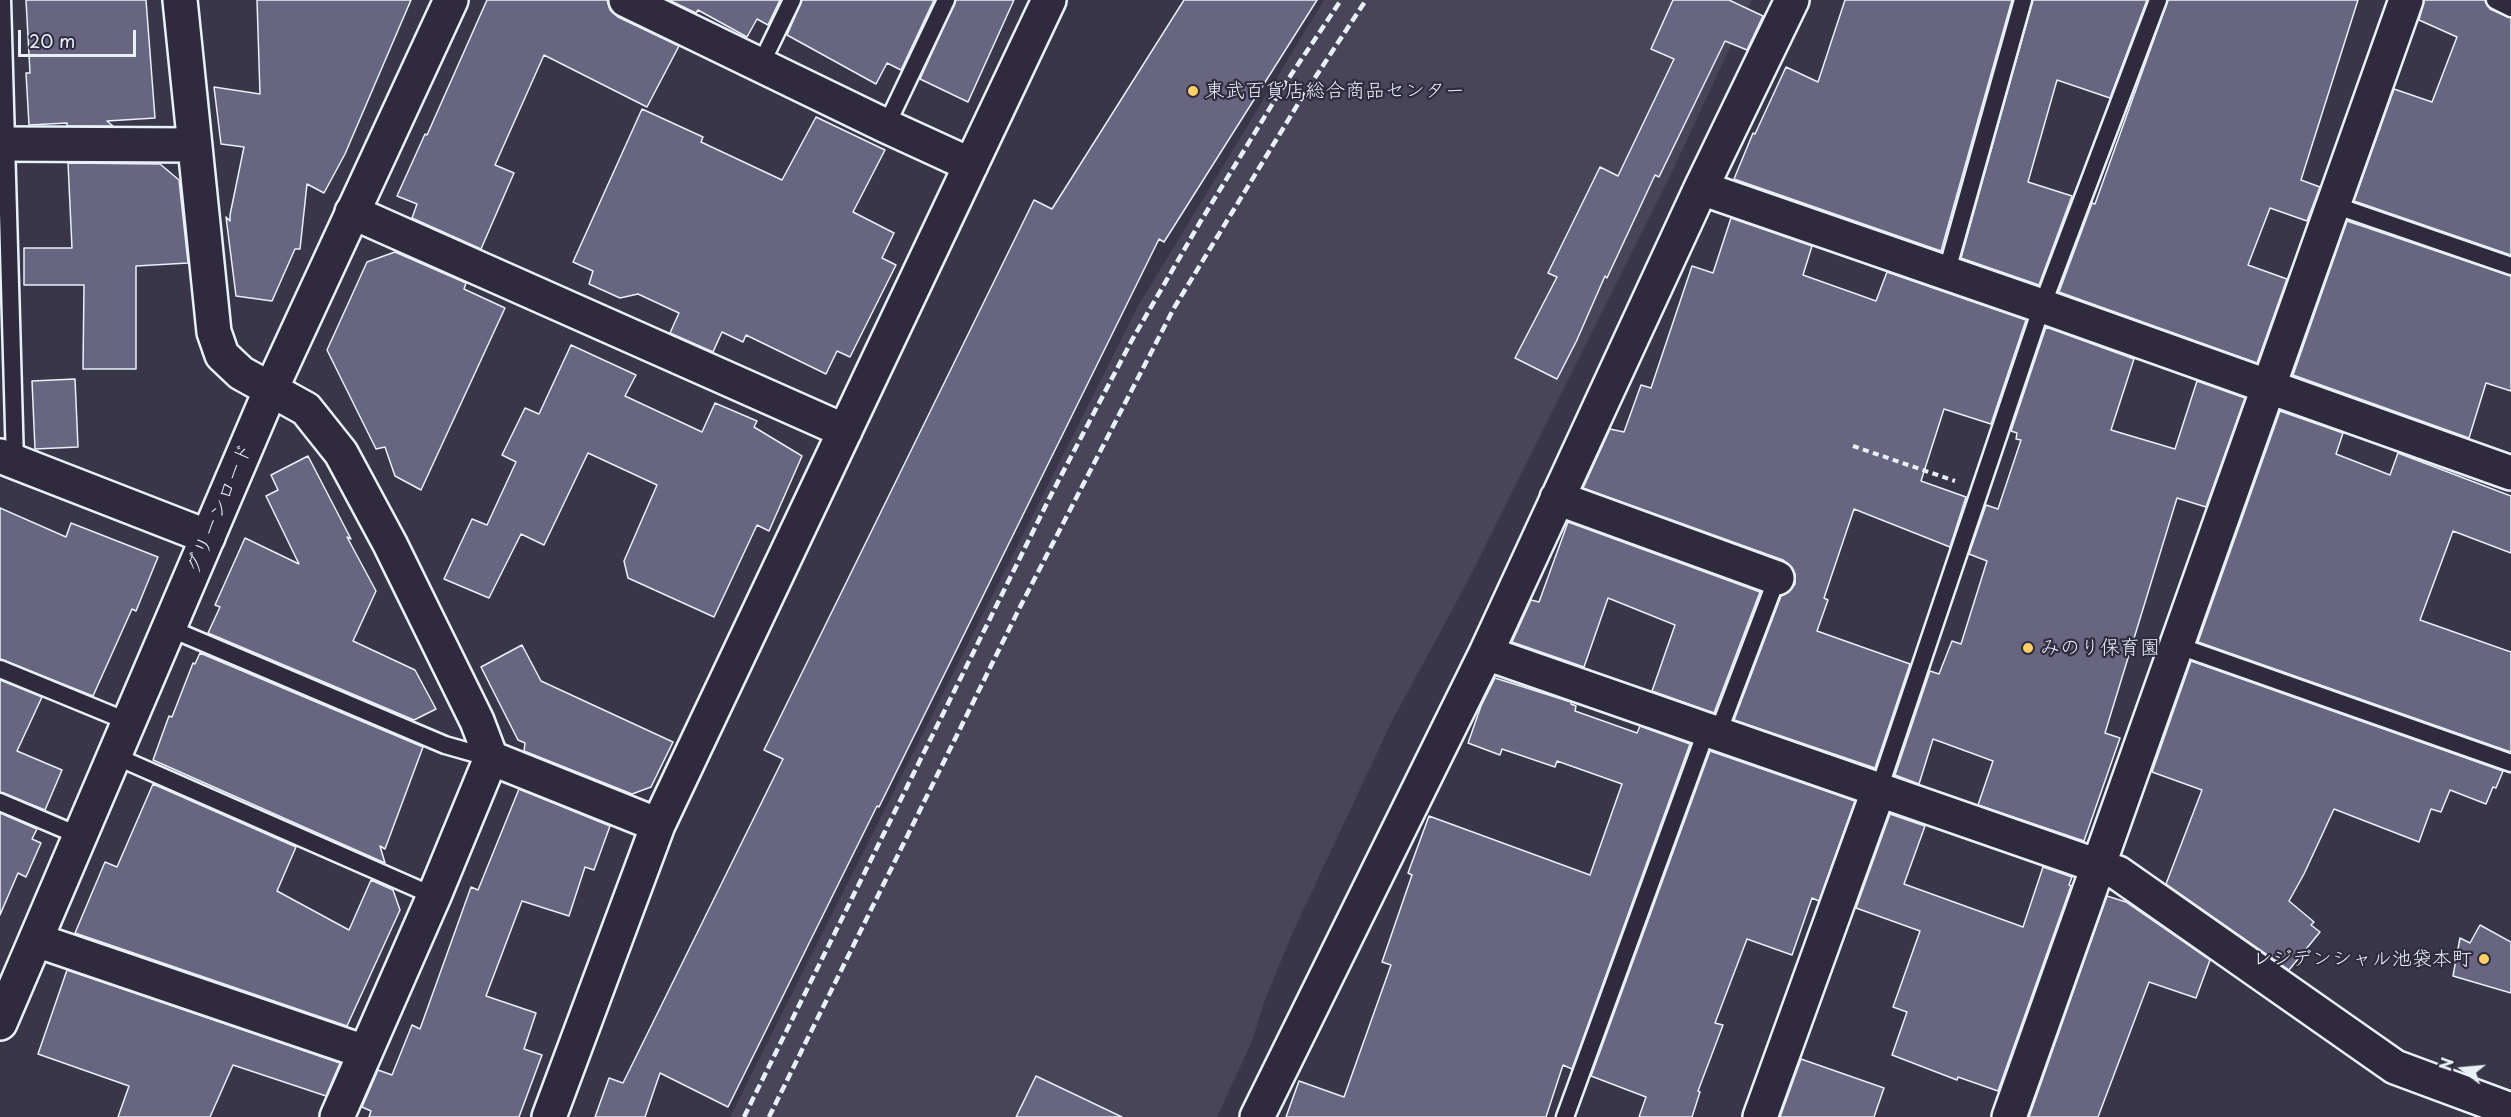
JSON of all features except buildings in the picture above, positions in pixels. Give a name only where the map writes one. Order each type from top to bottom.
[{"type":"street","points":[[180,0],[214,332],[222,355],[241,373],[306,409],[341,453],[395,554],[477,721],[491,758],[434,896],[337,1117]]},
{"type":"street","name":"グリーンロード","points":[[0,1023],[7,987],[36,940],[271,389],[451,0]]},
{"type":"street","points":[[549,1117],[658,825],[1049,0]]},
{"type":"street","points":[[1257,1117],[1486,652],[1701,189],[1792,0]]},
{"type":"street","points":[[2009,1117],[2406,0]]},
{"type":"street","points":[[634,2],[760,66],[971,165]]},
{"type":"street","points":[[3,144],[194,145]]},
{"type":"street","points":[[1701,189],[2042,306],[2511,473]]},
{"type":"street","points":[[352,212],[845,431]]},
{"type":"street","points":[[7,459],[208,537]]},
{"type":"street","points":[[1557,498],[1777,578]]},
{"type":"street","points":[[1486,652],[2118,873],[2395,1067],[2511,1110]]},
{"type":"street","points":[[491,758],[658,825]]},
{"type":"street","points":[[1760,1117],[1878,789]]},
{"type":"street","points":[[36,940],[365,1052]]},
{"type":"lane","points":[[2,0],[7,459]]},
{"type":"lane","points":[[760,66],[792,0]]},
{"type":"lane","points":[[886,126],[946,0]]},
{"type":"lane","points":[[1946,274],[2023,0]]},
{"type":"lane","points":[[1878,789],[2042,306],[2158,0]]},
{"type":"lane","points":[[2495,0],[2511,8]]},
{"type":"lane","points":[[2334,204],[2511,266]]},
{"type":"lane","points":[[1565,1117],[1712,731],[1777,578]]},
{"type":"lane","points":[[169,627],[445,744],[491,758]]},
{"type":"lane","points":[[2176,645],[2511,763]]},
{"type":"lane","points":[[0,669],[129,722]]},
{"type":"lane","points":[[115,756],[434,896]]},
{"type":"lane","points":[[0,802],[80,836]]},
{"type":"path","points":[[1853,446],[1980,490]]},
{"type":"shaded area","points":[[1324,0],[1752,0],[1671,174],[1471,575],[1392,721],[1291,936],[1264,1003],[1252,1041],[1217,1117],[730,1117],[1138,306]]},
{"type":"railway","points":[[744,1117],[1051,495],[1132,340],[1199,224],[1281,90],[1341,0]]},
{"type":"railway","points":[[769,1117],[1018,611],[1174,308],[1301,99],[1366,0]]},
{"type":"place","name":"東武百貨店総合商品センター","points":[[1193,91]]},
{"type":"place","name":"みのり保育園","points":[[2028,648]]},
{"type":"place","name":"レジデンシャル池袋本町","points":[[2484,959]]}]
